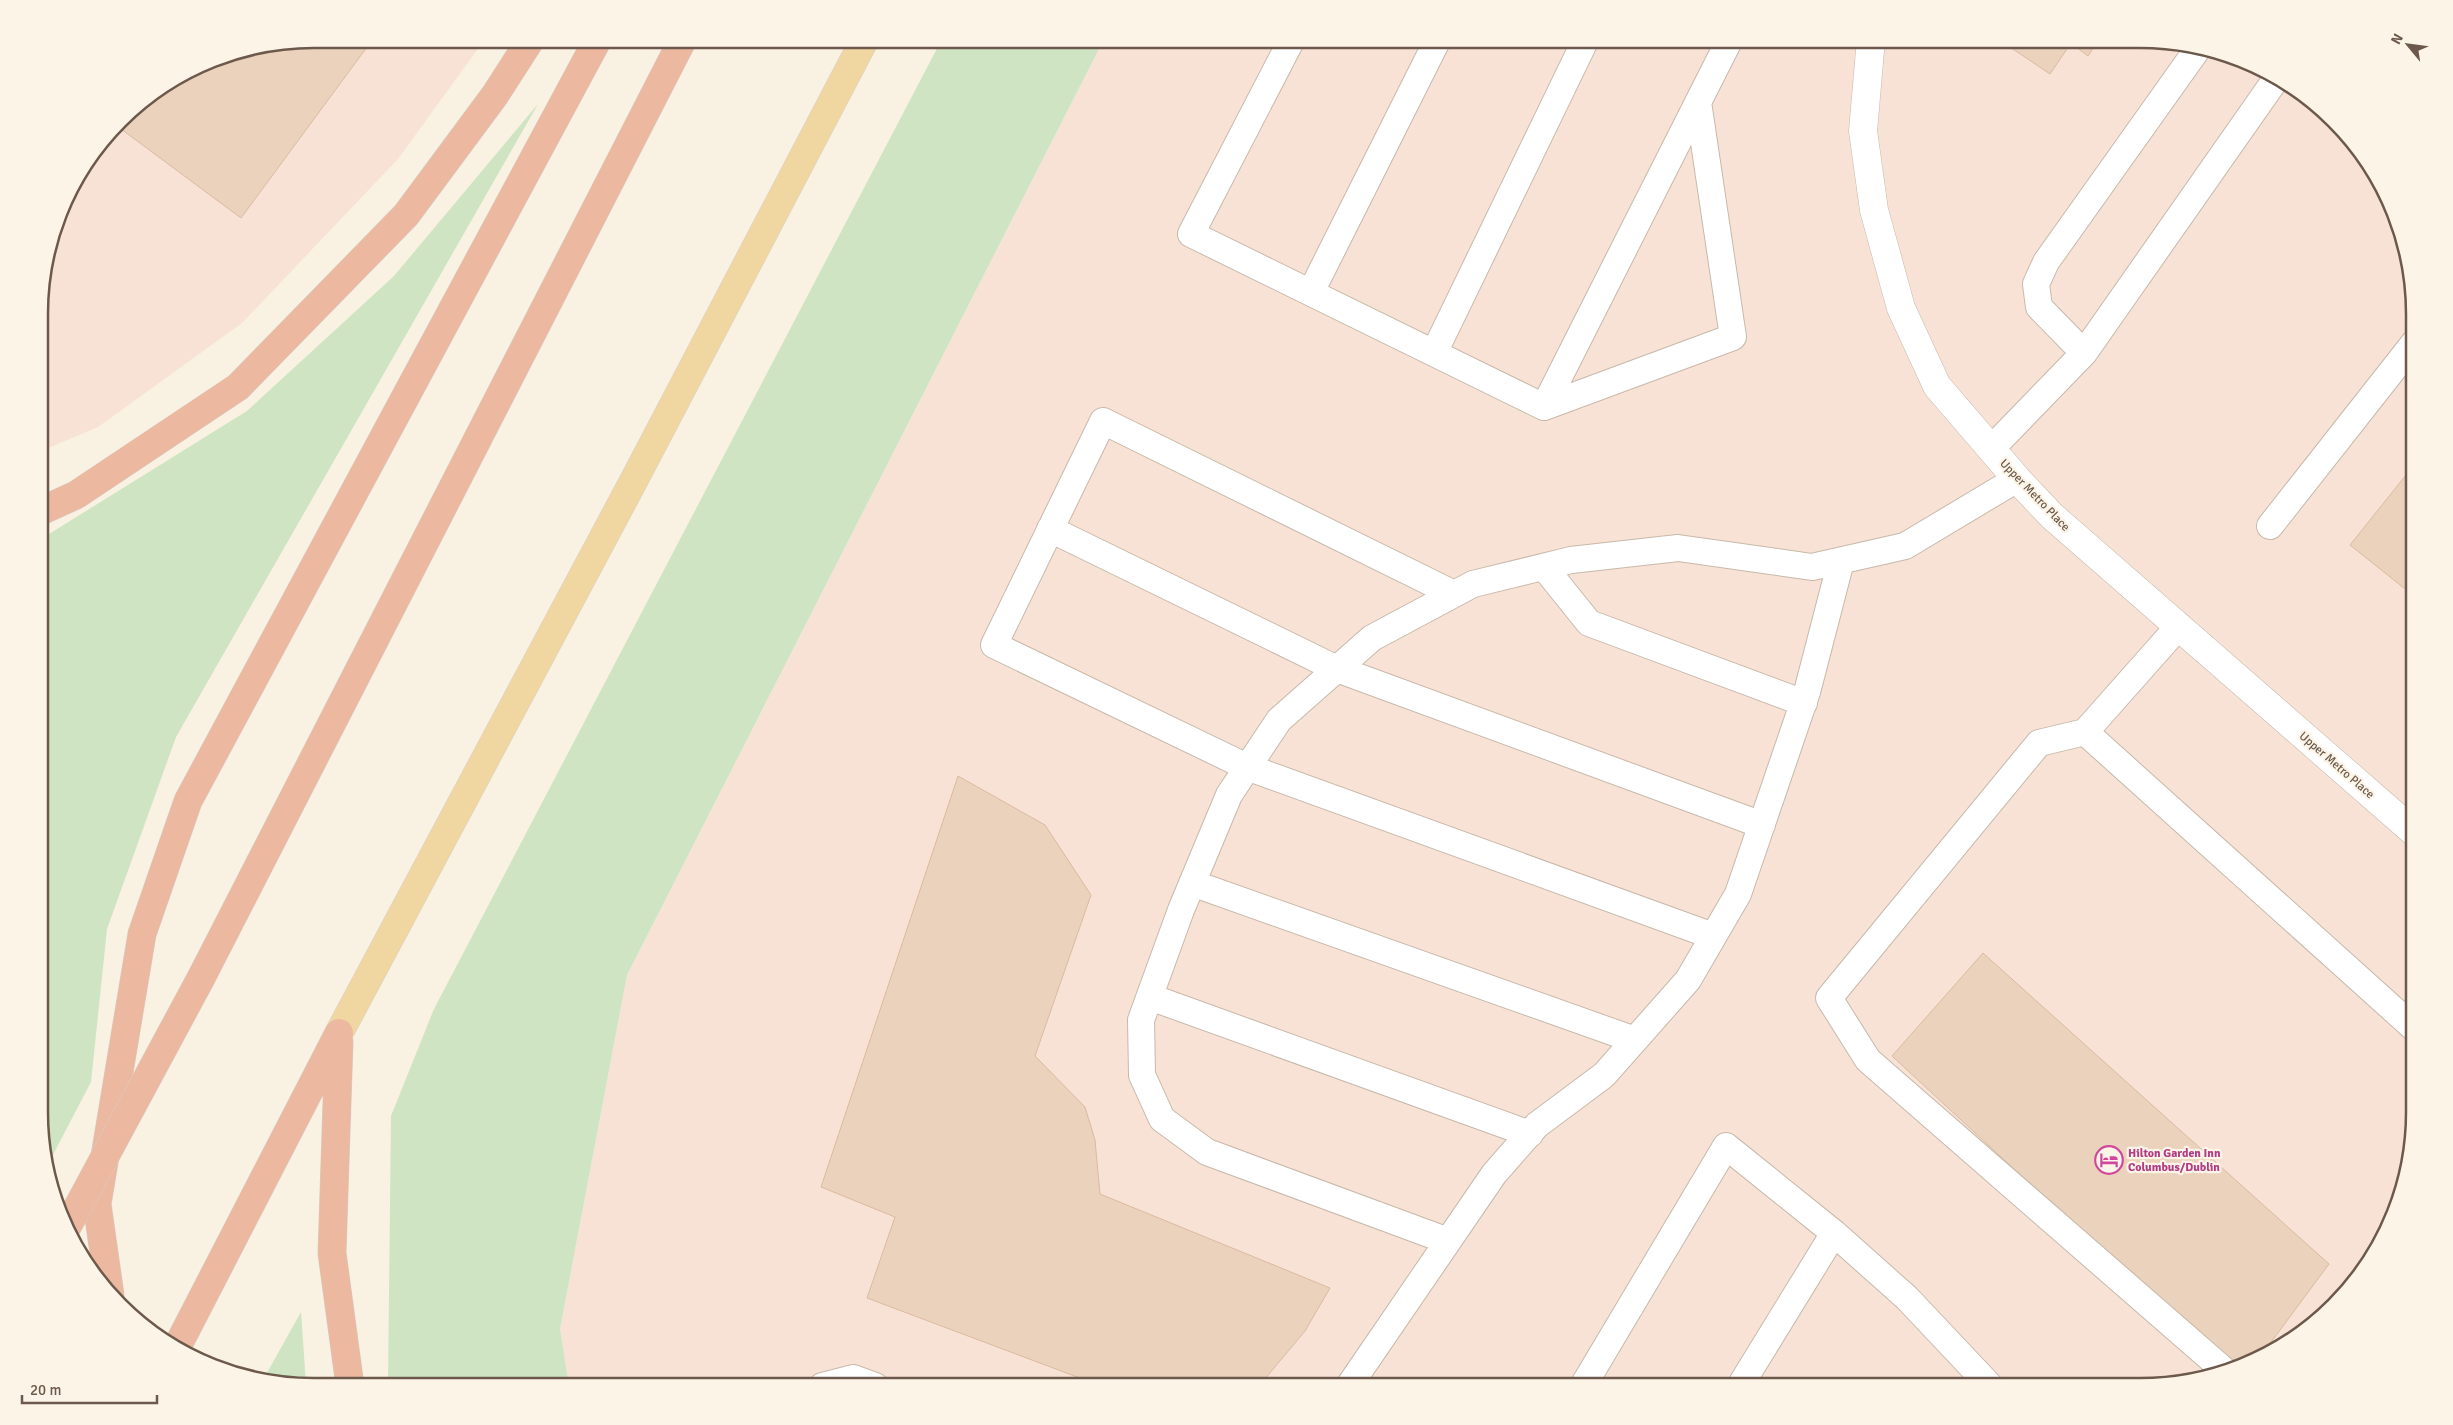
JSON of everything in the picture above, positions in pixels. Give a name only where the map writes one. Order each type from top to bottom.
[{"type":"highway","points":[[48,508],[76,495],[238,387],[406,215],[495,95],[525,48]]},
{"type":"highway","points":[[108,1280],[97,1204],[142,934],[188,801],[593,48]]},
{"type":"highway","points":[[71,1220],[201,978],[678,48]]},
{"type":"highway","points":[[180,1342],[339,1033]]},
{"type":"highway","points":[[339,1033],[332,1253],[349,1378]]},
{"type":"main road","points":[[339,1033],[861,48]]},
{"type":"street","name":"Upper Metro Place","points":[[1870,48],[1864,131],[1874,210],[1901,308],[1937,386],[2017,479],[2052,516],[2406,825]]},
{"type":"lane","points":[[1287,48],[1192,234],[1544,407],[1733,337],[1698,102]]},
{"type":"lane","points":[[1311,292],[1433,48]]},
{"type":"lane","points":[[1434,353],[1582,48]]},
{"type":"lane","points":[[1544,407],[1725,48]]},
{"type":"lane","points":[[2084,353],[2038,308],[2036,284],[2046,262],[2194,54]]},
{"type":"lane","points":[[1991,449],[2084,353],[2273,83]]},
{"type":"lane","points":[[2270,526],[2406,354]]},
{"type":"lane","points":[[1454,594],[1103,421],[994,645],[1247,767],[1713,936]]},
{"type":"lane","points":[[1448,1241],[1207,1152],[1162,1119],[1142,1075],[1141,1020],[1192,884],[1229,795],[1279,720],[1372,638],[1473,584],[1571,560],[1678,548],[1812,567],[1905,546],[2017,479]]},
{"type":"lane","points":[[1050,529],[1337,669],[1762,825]]},
{"type":"lane","points":[[1354,1378],[1494,1174],[1537,1125],[1604,1075],[1688,980],[1738,894],[1804,704],[1841,560]]},
{"type":"lane","points":[[1544,567],[1589,623],[1804,704]]},
{"type":"lane","points":[[2179,626],[2085,732],[2039,743],[1829,998],[1868,1060],[2218,1365]]},
{"type":"lane","points":[[2085,732],[2406,1021]]},
{"type":"lane","points":[[1192,884],[1635,1040]]},
{"type":"lane","points":[[1150,997],[1530,1134]]},
{"type":"lane","points":[[1588,1378],[1726,1146],[1834,1233],[1907,1298],[1982,1378]]},
{"type":"lane","points":[[1745,1378],[1834,1233]]},
{"type":"shaded area","points":[[296,48],[478,48],[398,159],[242,323],[98,427],[48,448],[48,296],[57,245],[75,196],[92,166],[125,125],[152,102],[180,83],[228,62],[262,53]]},
{"type":"shaded area","points":[[1099,48],[2157,48],[2191,53],[2225,62],[2257,75],[2287,92],[2328,125],[2361,166],[2378,196],[2396,245],[2403,279],[2406,314],[2405,1129],[2400,1163],[2391,1197],[2378,1229],[2361,1259],[2328,1300],[2287,1333],[2257,1350],[2208,1368],[2174,1375],[2140,1378],[568,1378],[560,1329],[627,975]]},
{"type":"green space","points":[[937,48],[1099,48],[627,975],[560,1329],[568,1378],[388,1378],[391,1116],[434,1009]]},
{"type":"green space","points":[[538,104],[176,737],[107,929],[91,1082],[52,1157],[48,1129],[48,535],[247,411],[394,276]]},
{"type":"green space","points":[[301,1312],[305,1378],[267,1373]]},
{"type":"building","points":[[296,48],[366,48],[241,218],[121,129],[152,102],[180,83],[228,62],[262,53]]},
{"type":"building","points":[[2011,48],[2068,48],[2050,74]]},
{"type":"building","points":[[2078,48],[2093,48],[2088,56]]},
{"type":"building","points":[[2406,475],[2406,590],[2350,545]]},
{"type":"building","points":[[958,776],[1045,825],[1091,895],[1035,1056],[1085,1107],[1095,1140],[1100,1194],[1330,1288],[1305,1331],[1266,1378],[1080,1378],[867,1298],[895,1217],[821,1187]]},
{"type":"building","name":"Hilton Garden Inn Columbus/Dublin","points":[[1983,953],[2329,1264],[2271,1343],[2224,1363],[1892,1056]]},
{"type":"place","name":"Hilton Garden Inn Columbus/Dublin","points":[[2109,1160]]}]
